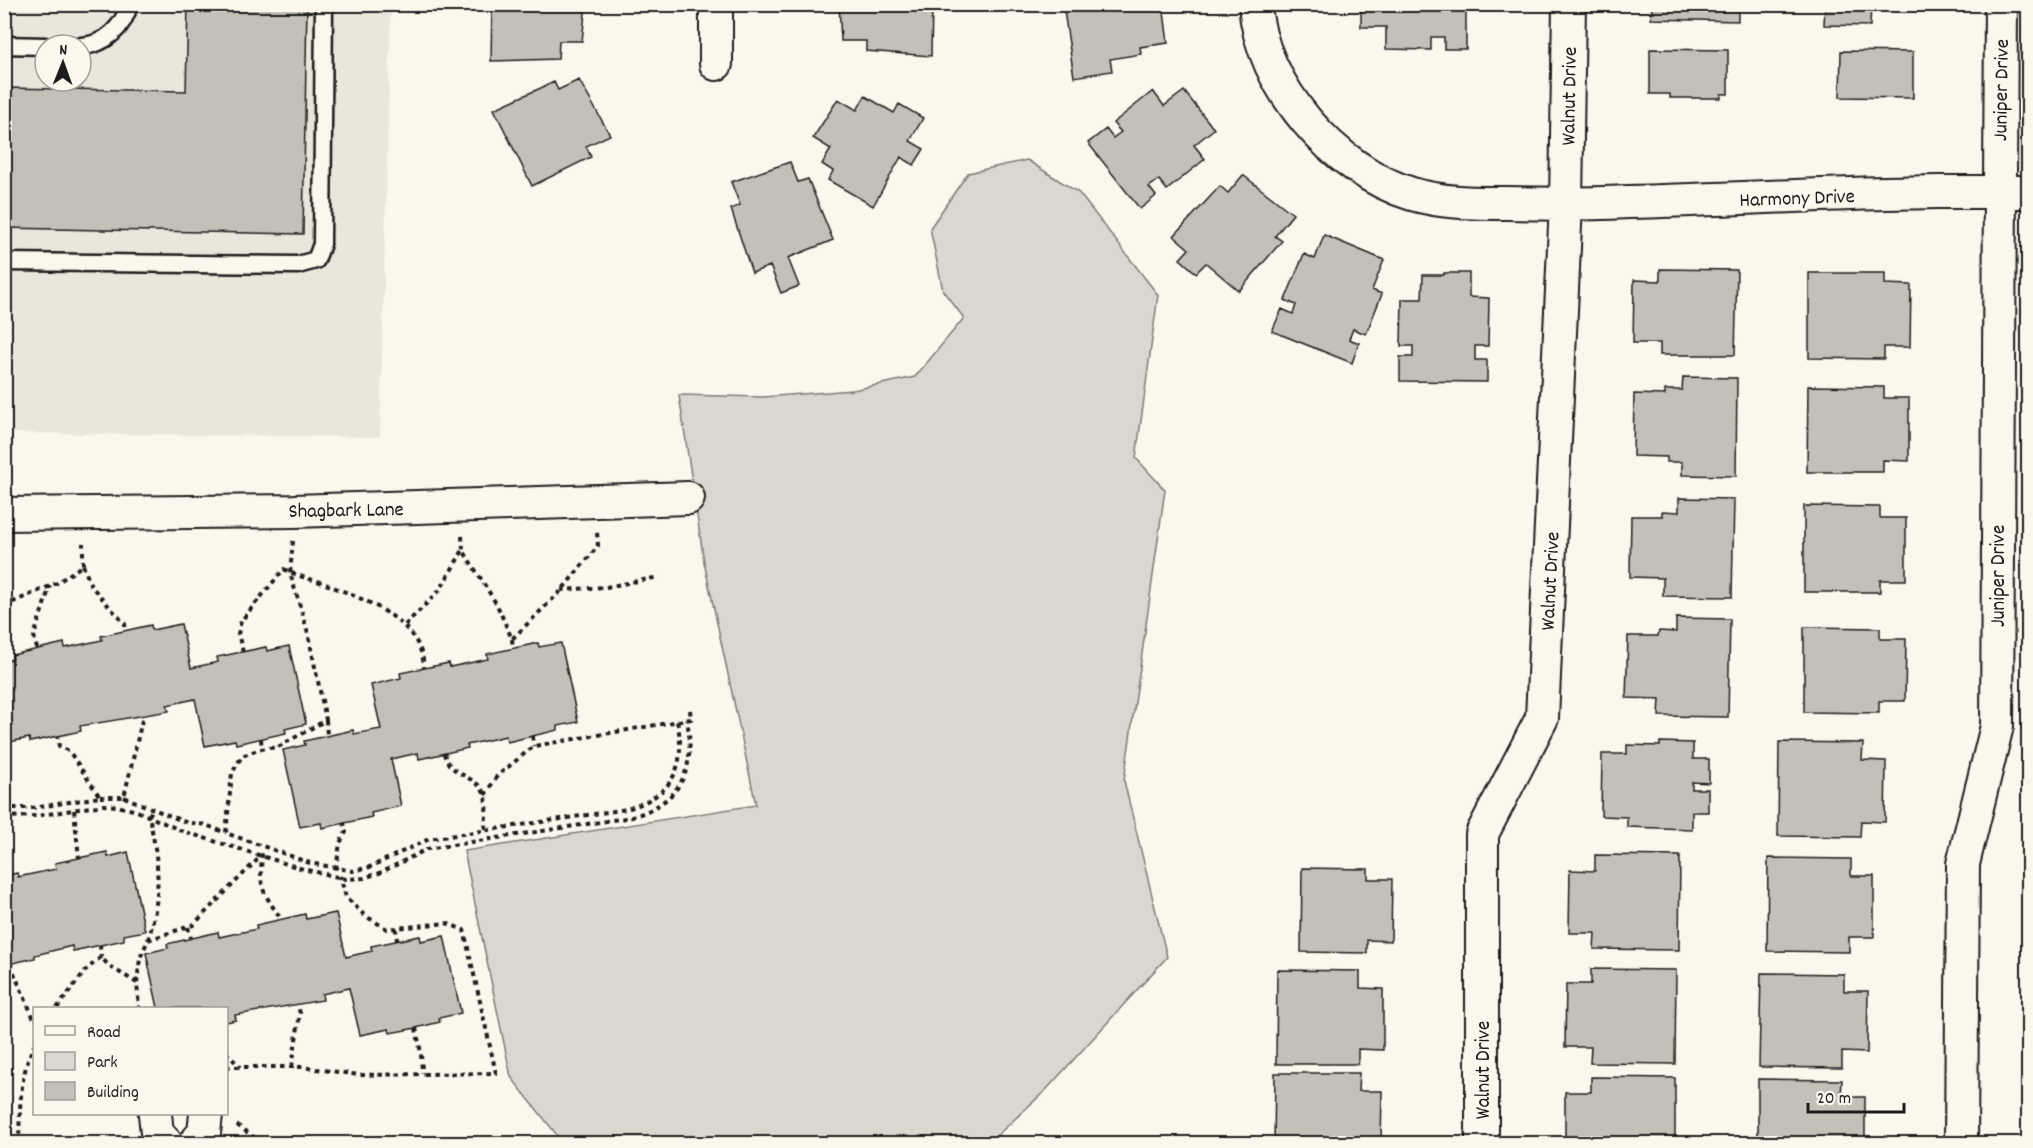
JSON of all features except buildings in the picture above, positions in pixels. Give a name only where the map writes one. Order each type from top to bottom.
[{"type":"street","points":[[716,4],[716,64]]},
{"type":"street","name":"Harmony Drive","points":[[1255,4],[1256,25],[1274,69],[1298,111],[1327,144],[1368,174],[1411,194],[1454,202],[1566,204],[2013,191]]},
{"type":"street","name":"Walnut Drive","points":[[1482,1143],[1482,834],[1542,718],[1566,204],[1569,4]]},
{"type":"street","name":"Juniper Drive","points":[[1961,1143],[1963,864],[1997,726],[2013,191],[2001,4]]},
{"type":"street","name":"Shagbark Lane","points":[[4,514],[294,511],[688,498]]},
{"type":"street","points":[[155,1115],[157,1133],[167,1143]]},
{"type":"street","points":[[194,1143],[204,1133],[206,1115]]},
{"type":"lane","points":[[93,45],[110,36],[126,18],[129,4]]},
{"type":"lane","points":[[4,262],[298,265],[316,260],[322,244],[324,4]]},
{"type":"lane","points":[[4,45],[33,46]]},
{"type":"path","points":[[294,511],[291,573],[308,633],[326,720],[327,736]]},
{"type":"path","points":[[82,513],[83,565],[91,586],[125,624],[126,631]]},
{"type":"path","points":[[512,639],[561,591],[598,546]]},
{"type":"path","points":[[405,625],[440,590],[463,550],[497,605],[512,639],[513,648]]},
{"type":"path","points":[[4,606],[51,585],[83,565]]},
{"type":"path","points":[[243,652],[238,634],[241,621],[284,569],[359,598],[405,625],[419,644],[424,668]]},
{"type":"path","points":[[561,591],[606,587],[660,578]]},
{"type":"path","points":[[37,649],[34,636],[51,585]]},
{"type":"path","points":[[485,831],[485,795],[497,776],[534,746],[687,720],[691,719],[690,710]]},
{"type":"path","points":[[124,797],[143,716]]},
{"type":"path","points":[[226,833],[232,773],[242,756],[262,749],[278,747],[326,720]]},
{"type":"path","points":[[4,817],[104,805],[137,811],[182,831],[340,878],[364,878],[427,849],[632,817],[651,811],[669,799],[682,783],[691,748],[687,720]]},
{"type":"path","points":[[4,808],[33,808],[100,797],[124,797],[185,822],[206,825],[240,839],[337,870],[353,871],[370,867],[429,839],[627,809],[644,804],[660,794],[673,779],[681,748],[677,721]]},
{"type":"path","points":[[57,736],[59,746],[69,751],[100,797]]},
{"type":"path","points":[[532,736],[534,746]]},
{"type":"path","points":[[261,739],[262,749]]},
{"type":"path","points":[[444,753],[449,766],[478,784],[485,795]]},
{"type":"path","points":[[139,1007],[137,983],[140,958],[148,940],[159,891],[159,872],[149,816],[153,808]]},
{"type":"path","points":[[74,810],[74,835],[79,858]]},
{"type":"path","points":[[228,1067],[292,1067],[358,1074],[496,1073],[464,930],[446,923],[387,929],[364,915],[346,897],[337,870],[340,843],[346,832],[344,823]]},
{"type":"path","points":[[240,839],[240,849]]},
{"type":"path","points":[[262,855],[260,878],[267,899],[276,907],[281,920]]},
{"type":"path","points":[[148,940],[188,927],[262,855]]},
{"type":"path","points":[[188,927],[191,938]]},
{"type":"path","points":[[396,928],[397,941]]},
{"type":"path","points":[[100,945],[101,957],[109,966],[137,983]]},
{"type":"path","points":[[58,1007],[86,970],[101,957]]},
{"type":"path","points":[[10,964],[33,1017]]},
{"type":"path","points":[[292,1067],[300,1013],[297,1005]]},
{"type":"path","points":[[416,1028],[422,1053],[422,1073]]},
{"type":"path","points":[[19,1143],[20,1087],[25,1064],[33,1047]]},
{"type":"path","points":[[228,1054],[241,1067]]},
{"type":"path","points":[[236,1124],[263,1143]]},
{"type":"shaded area","points":[[5,5],[391,5],[380,437],[5,433]]},
{"type":"green space","points":[[1027,160],[1079,193],[1158,295],[1136,458],[1165,490],[1124,781],[1167,957],[1047,1089],[989,1143],[558,1143],[557,1135],[511,1077],[464,851],[756,805],[704,562],[679,395],[763,397],[853,390],[915,377],[964,318],[943,291],[930,228],[968,173]]}]
